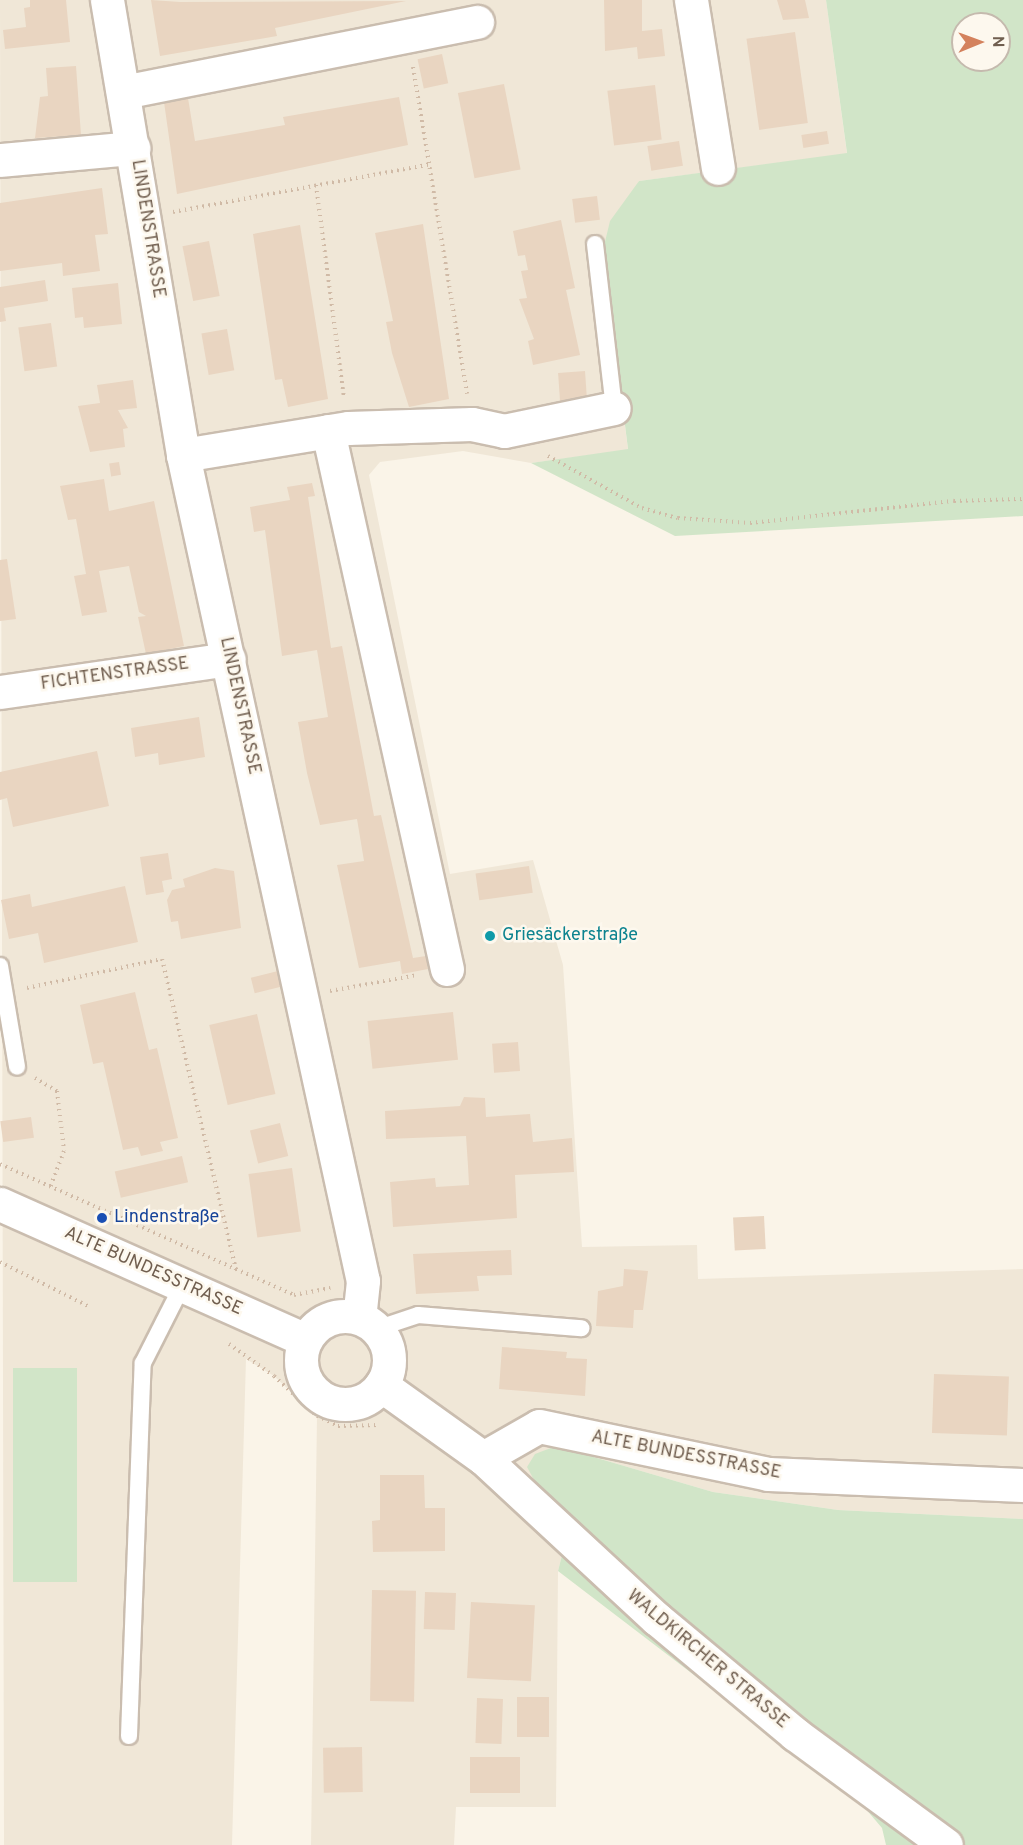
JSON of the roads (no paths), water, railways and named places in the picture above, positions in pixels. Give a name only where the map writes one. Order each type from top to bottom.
[{"type":"street","name":"LINDENSTRASSE","points":[[106,0],[146,223],[183,454],[229,659],[298,997],[363,1281],[368,1323]]},
{"type":"street","points":[[691,0],[718,168]]},
{"type":"street","points":[[123,92],[477,22]]},
{"type":"street","points":[[0,160],[133,148]]},
{"type":"street","points":[[183,454],[338,430],[472,424],[504,431],[614,408]]},
{"type":"street","points":[[338,430],[447,969]]},
{"type":"street","name":"FICHTENSTRASSE","points":[[0,692],[229,659]]},
{"type":"street","name":"ALTE BUNDESSTRASSE","points":[[0,1204],[305,1340]]},
{"type":"street","points":[[338,1316],[368,1323],[388,1356],[381,1385],[358,1403],[329,1402],[307,1383],[302,1369],[305,1340],[319,1324],[338,1316]]},
{"type":"street","points":[[381,1385],[483,1458]]},
{"type":"street","name":"ALTE BUNDESSTRASSE","points":[[483,1458],[539,1426],[768,1474],[1023,1485]]},
{"type":"street","name":"WALDKIRCHER STRASSE","points":[[483,1458],[657,1619],[912,1834],[946,1845]]},
{"type":"lane","points":[[595,244],[614,408]]},
{"type":"lane","points":[[0,966],[17,1067]]},
{"type":"lane","points":[[129,1736],[143,1363],[182,1286]]},
{"type":"lane","points":[[368,1323],[418,1315],[581,1328]]},
{"type":"place","name":"Griesäckerstraße","points":[[490,936]]},
{"type":"place","name":"Lindenstraße","points":[[102,1218]]}]
